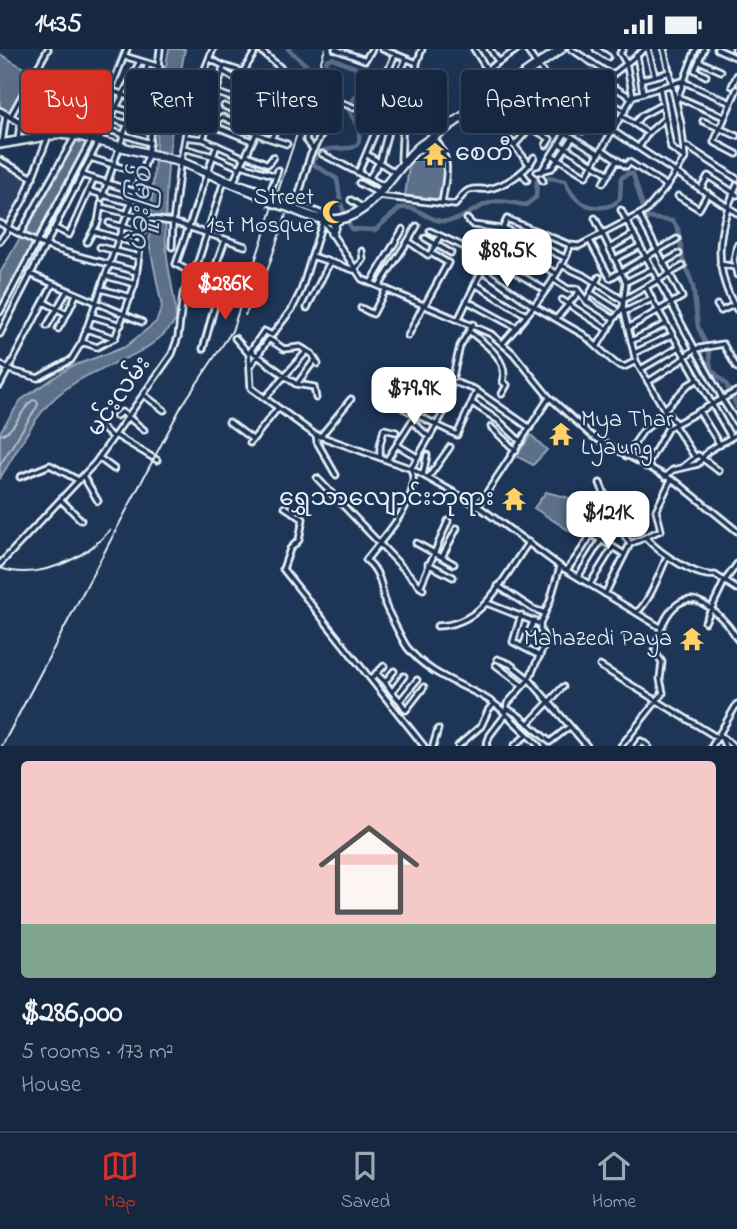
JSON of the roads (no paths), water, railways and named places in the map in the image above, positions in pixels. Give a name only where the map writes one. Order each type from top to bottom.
[{"type":"highway","points":[[527,70],[556,49]]},
{"type":"highway","points":[[527,70],[536,64]]},
{"type":"highway","points":[[1,145],[60,134],[77,137],[207,172],[269,200],[323,219],[346,218],[364,209],[401,160],[461,115]]},
{"type":"highway","points":[[46,136],[77,137]]},
{"type":"highway","points":[[332,233],[346,218],[363,208],[406,158],[432,136]]},
{"type":"highway","points":[[224,180],[234,182],[269,200]]},
{"type":"highway","points":[[281,204],[296,206],[323,219]]},
{"type":"main road","points":[[5,114],[46,136]]},
{"type":"street","points":[[36,70],[48,49]]},
{"type":"street","points":[[112,83],[127,49]]},
{"type":"street","points":[[160,49],[160,70]]},
{"type":"street","points":[[204,70],[213,49]]},
{"type":"street","points":[[335,49],[365,60],[372,49]]},
{"type":"street","points":[[383,49],[417,62]]},
{"type":"street","points":[[416,70],[422,49]]},
{"type":"street","points":[[474,49],[488,70],[518,49]]},
{"type":"street","points":[[490,49],[498,61]]},
{"type":"street","points":[[505,49],[509,55]]},
{"type":"street","points":[[526,49],[540,70]]},
{"type":"street","points":[[570,49],[603,70]]},
{"type":"street","points":[[596,49],[608,57]]},
{"type":"street","points":[[615,128],[632,97],[626,63],[620,53],[622,49]]},
{"type":"street","points":[[615,72],[647,49],[655,76]]},
{"type":"street","points":[[664,49],[672,86],[678,97],[724,117]]},
{"type":"street","points":[[459,318],[507,219],[570,245],[579,246],[646,211],[685,158],[678,97],[696,49]]},
{"type":"street","points":[[704,49],[695,70],[706,76]]},
{"type":"street","points":[[717,49],[737,58]]},
{"type":"street","points":[[261,51],[282,70]]},
{"type":"street","points":[[223,68],[243,72],[254,54]]},
{"type":"street","points":[[389,70],[395,54]]},
{"type":"street","points":[[124,55],[160,67]]},
{"type":"street","points":[[637,55],[643,79],[643,93]]},
{"type":"street","points":[[209,59],[232,75]]},
{"type":"street","points":[[401,70],[406,59]]},
{"type":"street","points":[[136,70],[140,61]]},
{"type":"street","points":[[699,61],[721,71]]},
{"type":"street","points":[[146,70],[148,64]]},
{"type":"street","points":[[218,85],[223,68]]},
{"type":"street","points":[[643,79],[670,72]]},
{"type":"street","points":[[732,86],[737,75]]},
{"type":"street","points":[[615,87],[632,97],[682,81]]},
{"type":"street","points":[[682,81],[731,103]]},
{"type":"street","points":[[672,86],[678,97]]},
{"type":"street","points":[[660,89],[671,148],[685,158]]},
{"type":"street","points":[[737,89],[714,142],[735,153],[737,145]]},
{"type":"street","points":[[112,91],[124,96]]},
{"type":"street","points":[[112,117],[126,92]]},
{"type":"street","points":[[1,145],[5,114],[20,99]]},
{"type":"street","points":[[342,103],[356,108]]},
{"type":"street","points":[[634,124],[641,116],[663,104]]},
{"type":"street","points":[[615,105],[625,111]]},
{"type":"street","points":[[224,106],[232,109]]},
{"type":"street","points":[[118,108],[126,110]]},
{"type":"street","points":[[622,116],[648,133]]},
{"type":"street","points":[[218,123],[223,117],[232,121]]},
{"type":"street","points":[[639,147],[648,133],[665,118]]},
{"type":"street","points":[[703,121],[737,136]]},
{"type":"street","points":[[18,142],[20,123]]},
{"type":"street","points":[[103,197],[126,126]]},
{"type":"street","points":[[218,127],[253,141]]},
{"type":"street","points":[[112,131],[149,143]]},
{"type":"street","points":[[615,131],[737,213]]},
{"type":"street","points":[[0,334],[91,158],[97,133]]},
{"type":"street","points":[[0,312],[94,142],[102,133]]},
{"type":"street","points":[[0,364],[9,370],[41,377],[71,360],[82,342],[111,264],[148,157],[151,133]]},
{"type":"street","points":[[172,247],[171,222],[186,133]]},
{"type":"street","points":[[203,139],[205,133]]},
{"type":"street","points":[[278,170],[270,193],[234,182],[256,133],[287,144]]},
{"type":"street","points":[[271,139],[274,133]]},
{"type":"street","points":[[307,133],[306,141],[314,149]]},
{"type":"street","points":[[296,206],[308,161],[322,133]]},
{"type":"street","points":[[359,171],[376,133]]},
{"type":"street","points":[[370,177],[380,162],[388,133]]},
{"type":"street","points":[[401,160],[402,133]]},
{"type":"street","points":[[504,133],[530,166]]},
{"type":"street","points":[[514,146],[523,133]]},
{"type":"street","points":[[541,133],[550,139],[546,145]]},
{"type":"street","points":[[573,137],[552,168],[541,176],[566,133],[626,166],[630,162],[667,186]]},
{"type":"street","points":[[552,155],[586,176],[612,133]]},
{"type":"street","points":[[0,241],[33,178],[46,136]]},
{"type":"street","points":[[432,136],[444,151],[446,159],[442,204]]},
{"type":"street","points":[[20,234],[77,137]]},
{"type":"street","points":[[185,137],[203,139],[268,165],[273,157]]},
{"type":"street","points":[[559,143],[609,174]]},
{"type":"street","points":[[209,279],[176,264],[217,145]]},
{"type":"street","points":[[684,147],[737,179]]},
{"type":"street","points":[[183,148],[276,176]]},
{"type":"street","points":[[322,154],[382,185]]},
{"type":"street","points":[[368,155],[394,171]]},
{"type":"street","points":[[359,183],[376,194],[455,205],[464,192],[489,189],[530,166],[534,157]]},
{"type":"street","points":[[91,158],[142,174]]},
{"type":"street","points":[[0,160],[33,178]]},
{"type":"street","points":[[603,183],[617,160]]},
{"type":"street","points":[[521,172],[527,180]]},
{"type":"street","points":[[701,188],[709,173],[735,194]]},
{"type":"street","points":[[82,175],[145,194],[146,218],[135,284],[115,338],[97,347],[82,342]]},
{"type":"street","points":[[55,228],[69,235],[94,179]]},
{"type":"street","name":"မင်းလမ်း","points":[[0,564],[99,458],[172,354],[178,337],[183,294],[196,275],[224,180]]},
{"type":"street","points":[[737,185],[728,207],[720,264],[726,293],[737,310]]},
{"type":"street","points":[[89,191],[103,197],[145,206]]},
{"type":"street","points":[[678,197],[699,209],[708,193]]},
{"type":"street","points":[[351,200],[363,208]]},
{"type":"street","points":[[88,242],[101,206],[128,215],[171,222],[245,246]]},
{"type":"street","points":[[621,210],[737,423]]},
{"type":"street","points":[[628,328],[682,297],[639,214]]},
{"type":"street","points":[[595,218],[626,282],[622,300],[636,361],[695,457]]},
{"type":"street","points":[[323,219],[358,276],[473,324],[503,343],[549,397],[592,436],[690,491],[737,531]]},
{"type":"street","points":[[249,366],[292,309],[323,219]]},
{"type":"street","points":[[467,219],[472,225],[502,228],[565,258]]},
{"type":"street","points":[[0,223],[45,246],[76,257],[137,271]]},
{"type":"street","points":[[109,223],[143,232]]},
{"type":"street","points":[[379,286],[417,226]]},
{"type":"street","points":[[370,283],[403,229]]},
{"type":"street","points":[[93,231],[137,244]]},
{"type":"street","points":[[430,231],[488,257],[545,289]]},
{"type":"street","points":[[610,248],[634,234]]},
{"type":"street","points":[[431,253],[440,236]]},
{"type":"street","points":[[425,238],[451,253]]},
{"type":"street","points":[[590,241],[609,278],[677,239]]},
{"type":"street","points":[[217,262],[225,240]]},
{"type":"street","points":[[408,241],[428,255],[431,253],[448,263],[408,336]]},
{"type":"street","points":[[496,242],[556,273]]},
{"type":"street","points":[[737,244],[737,275]]},
{"type":"street","points":[[503,343],[553,279],[570,245]]},
{"type":"street","points":[[615,259],[640,246]]},
{"type":"street","points":[[100,247],[139,257]]},
{"type":"street","points":[[354,270],[363,260],[362,251]]},
{"type":"street","points":[[663,263],[679,254]]},
{"type":"street","points":[[312,256],[354,270]]},
{"type":"street","points":[[307,309],[330,262]]},
{"type":"street","points":[[720,264],[736,267]]},
{"type":"street","points":[[561,265],[585,276],[622,300]]},
{"type":"street","points":[[622,300],[683,266]]},
{"type":"street","points":[[626,282],[652,269]]},
{"type":"street","points":[[482,270],[533,305],[584,335],[616,364],[624,367],[636,361]]},
{"type":"street","points":[[30,274],[142,322]]},
{"type":"street","points":[[196,275],[200,285],[219,295],[203,349]]},
{"type":"street","points":[[106,276],[135,284]]},
{"type":"street","points":[[587,299],[599,277]]},
{"type":"street","points":[[553,279],[568,289],[576,288],[587,302],[614,319]]},
{"type":"street","points":[[0,385],[53,284]]},
{"type":"street","points":[[475,284],[527,315]]},
{"type":"street","points":[[646,287],[731,437]]},
{"type":"street","points":[[101,289],[131,297]]},
{"type":"street","points":[[361,309],[373,314],[386,289]]},
{"type":"street","points":[[47,326],[67,291]]},
{"type":"street","points":[[556,319],[579,292]]},
{"type":"street","points":[[591,293],[616,309]]},
{"type":"street","points":[[58,329],[76,295]]},
{"type":"street","points":[[624,312],[652,299]]},
{"type":"street","points":[[562,300],[608,330]]},
{"type":"street","points":[[467,301],[517,328]]},
{"type":"street","points":[[44,302],[66,313]]},
{"type":"street","points":[[717,305],[720,310],[734,305]]},
{"type":"street","points":[[597,347],[623,307]]},
{"type":"street","points":[[91,316],[121,325]]},
{"type":"street","points":[[473,324],[460,346],[446,406],[411,468],[415,481],[405,508],[366,560],[374,566],[385,605],[407,647],[440,676],[507,712],[518,715],[550,742],[569,727]]},
{"type":"street","points":[[631,341],[666,324]]},
{"type":"street","points":[[86,330],[115,338]]},
{"type":"street","points":[[297,384],[316,362],[312,354],[295,346],[284,349],[264,331],[250,352],[251,389],[318,435],[411,468],[478,506],[561,567],[660,627]]},
{"type":"street","points":[[469,331],[495,353],[504,368],[503,382],[507,385],[502,394]]},
{"type":"street","points":[[634,353],[672,335]]},
{"type":"street","points":[[235,338],[250,352],[297,384],[315,389],[316,398]]},
{"type":"street","points":[[648,382],[695,349],[723,344],[737,368]]},
{"type":"street","points":[[641,369],[679,347]]},
{"type":"street","points":[[265,398],[307,351]]},
{"type":"street","points":[[732,359],[737,355]]},
{"type":"street","points":[[626,456],[643,431],[688,385],[697,380]]},
{"type":"street","points":[[450,381],[474,389],[476,393],[530,428]]},
{"type":"street","points":[[646,467],[662,435],[675,424],[737,391]]},
{"type":"street","points":[[403,408],[457,435],[476,393]]},
{"type":"street","points":[[144,395],[164,410]]},
{"type":"street","points":[[406,395],[425,404],[428,401],[446,406]]},
{"type":"street","points":[[478,506],[549,397]]},
{"type":"street","points":[[336,475],[317,442],[318,435],[351,399]]},
{"type":"street","points":[[472,403],[499,421],[522,442]]},
{"type":"street","points":[[229,422],[251,441],[278,408]]},
{"type":"street","points":[[699,411],[720,445]]},
{"type":"street","points":[[116,417],[121,412],[144,430]]},
{"type":"street","points":[[387,460],[412,421],[429,437]]},
{"type":"street","points":[[97,423],[114,436],[157,460]]},
{"type":"street","points":[[491,427],[516,451]]},
{"type":"street","points":[[380,457],[384,429],[396,432]]},
{"type":"street","points":[[683,467],[698,464],[702,458],[737,434]]},
{"type":"street","points":[[397,445],[417,457]]},
{"type":"street","points":[[426,477],[450,447]]},
{"type":"street","points":[[426,477],[427,454]]},
{"type":"street","points":[[665,477],[698,455],[719,471]]},
{"type":"street","points":[[99,458],[114,469]]},
{"type":"street","points":[[20,477],[50,465],[78,480]]},
{"type":"street","points":[[83,476],[99,501]]},
{"type":"street","points":[[317,478],[422,588],[428,564],[449,521]]},
{"type":"street","points":[[629,544],[647,539],[661,530],[656,510],[671,479]]},
{"type":"street","points":[[600,483],[629,544]]},
{"type":"street","points":[[61,500],[81,520]]},
{"type":"street","points":[[567,570],[590,534],[595,520],[593,515],[609,505]]},
{"type":"street","points":[[285,507],[303,519],[299,540],[290,549],[282,569],[424,746]]},
{"type":"street","points":[[442,557],[457,528]]},
{"type":"street","points":[[590,534],[624,555]]},
{"type":"street","points":[[647,539],[667,557],[706,576],[715,575],[737,589]]},
{"type":"street","points":[[578,577],[601,540]]},
{"type":"street","points":[[416,543],[454,564]]},
{"type":"street","points":[[437,627],[464,621],[477,614],[529,543]]},
{"type":"street","points":[[605,594],[629,544]]},
{"type":"street","points":[[590,584],[613,547]]},
{"type":"street","points":[[636,613],[648,602],[667,557]]},
{"type":"street","points":[[428,564],[453,577]]},
{"type":"street","points":[[705,622],[724,582],[737,564]]},
{"type":"street","points":[[486,746],[490,735],[507,712],[507,704],[529,679],[540,656],[546,641],[540,624],[561,567]]},
{"type":"street","points":[[498,586],[533,609],[545,613]]},
{"type":"street","points":[[621,746],[663,693],[660,672],[662,662],[655,652],[660,627],[680,601],[699,600],[733,631],[737,639]]},
{"type":"street","points":[[487,603],[540,624]]},
{"type":"street","points":[[521,615],[513,642],[540,656]]},
{"type":"street","points":[[523,646],[534,620]]},
{"type":"street","points":[[497,659],[510,664],[529,679],[587,746]]},
{"type":"street","points":[[496,665],[523,686]]},
{"type":"street","points":[[371,679],[384,666]]},
{"type":"street","points":[[600,666],[733,746]]},
{"type":"street","points":[[385,682],[394,671]]},
{"type":"street","points":[[376,673],[406,710],[424,687]]},
{"type":"street","points":[[392,692],[404,676]]},
{"type":"street","points":[[400,701],[416,680]]},
{"type":"street","points":[[528,724],[563,687]]},
{"type":"street","points":[[712,746],[737,703]]},
{"type":"street","points":[[458,746],[481,726],[489,709],[494,705]]},
{"type":"street","points":[[507,712],[539,746]]},
{"type":"street","points":[[732,714],[737,717]]},
{"type":"street","points":[[433,746],[438,729]]},
{"type":"street","points":[[514,746],[527,735]]},
{"type":"street","points":[[719,736],[725,746]]},
{"type":"street","points":[[637,746],[641,741],[648,746]]},
{"type":"water","points":[[169,49],[185,49],[182,70],[165,70]]},
{"type":"water","points":[[0,54],[27,70],[21,70],[21,92],[9,113],[0,107]]},
{"type":"water","points":[[157,133],[172,133],[165,222],[176,320],[151,345],[92,373],[63,391],[36,420],[0,478],[0,432],[21,400],[70,367],[125,347],[156,322],[162,307],[149,242]]},
{"type":"water","points":[[75,140],[86,146],[36,238],[23,231]]},
{"type":"water","points":[[410,159],[445,164],[441,201],[405,196]]},
{"type":"water","points":[[21,236],[34,243],[0,306],[0,273]]},
{"type":"water","points":[[531,435],[547,450],[533,465],[516,456]]},
{"type":"water","points":[[546,492],[577,500],[573,517],[579,523],[573,533],[534,508]]},
{"type":"waterway","points":[[83,144],[123,49]]},
{"type":"waterway","points":[[288,49],[314,72],[322,72],[327,60],[332,58],[369,76],[366,85],[348,108],[359,133],[359,142],[355,147],[323,150],[313,164],[337,179],[341,204],[351,229],[375,230],[400,208],[406,207],[434,219],[447,221],[497,201],[526,205],[536,197],[537,181],[551,178],[565,181],[574,196],[584,204],[609,206],[620,199],[621,178],[629,173],[633,174],[645,214],[649,218],[673,221],[678,229],[683,259],[693,286],[698,327],[709,351],[711,369],[726,384],[737,407]]},
{"type":"railway","points":[[2,746],[181,407],[232,331],[325,49]]},
{"type":"railway","points":[[245,315],[262,286],[286,215]]},
{"type":"railway","points":[[0,568],[30,572],[60,565],[88,550],[110,530]]},
{"type":"place","name":"စေတီ","points":[[435,154]]},
{"type":"place","name":"Street 1st Mosque","points":[[334,212]]},
{"type":"place","name":"Mya Thar Lyaung","points":[[561,434]]},
{"type":"place","name":"ရွှေသာလျောင်းဘုရား","points":[[514,499]]},
{"type":"place","name":"Mahazedi Paya","points":[[692,639]]},
{"type":"water label","name":"ပဲခူးမြစ်","points":[[142,209]]}]
